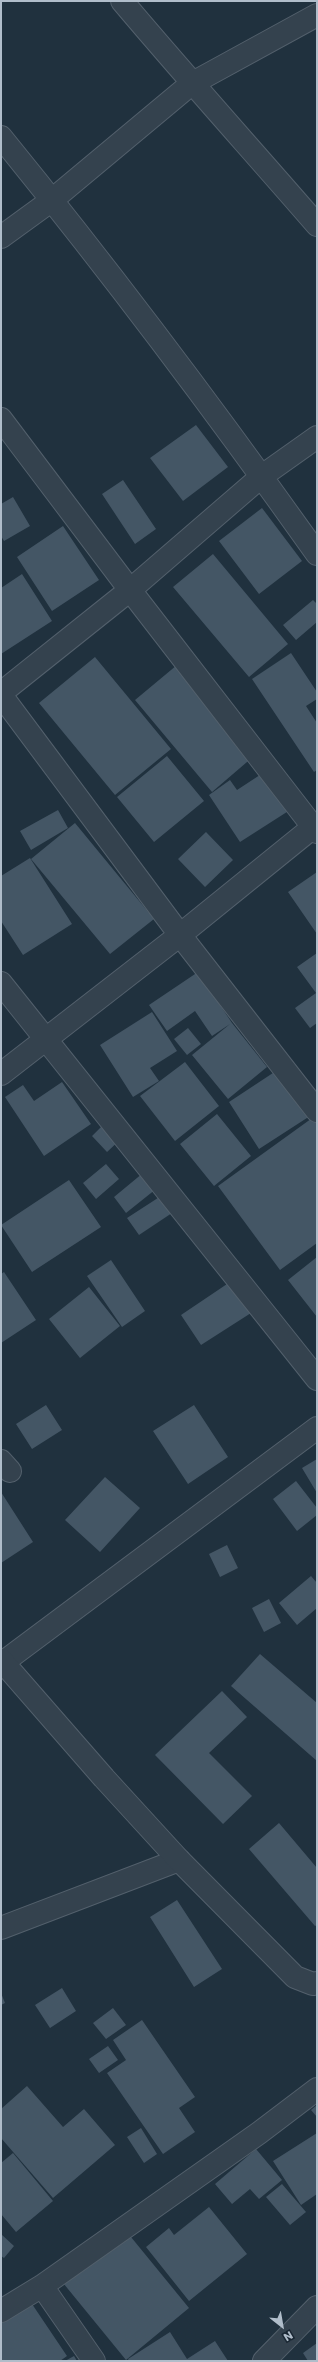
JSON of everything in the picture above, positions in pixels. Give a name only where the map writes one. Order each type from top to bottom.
[{"type":"street","points":[[122,1],[191,84],[257,154],[317,226]]},
{"type":"street","points":[[1,236],[52,200],[191,84],[317,15]]},
{"type":"street","points":[[1,136],[52,200],[262,476],[317,554]]},
{"type":"street","points":[[1,419],[130,590],[316,828],[1,1074]]},
{"type":"street","points":[[317,437],[262,476],[130,590],[1,694],[180,935],[317,1111]]},
{"type":"street","points":[[1,983],[317,1379]]},
{"type":"street","points":[[316,1987],[295,1977],[179,1860],[104,1778],[2,1662],[317,1428]]},
{"type":"street","points":[[1,1928],[179,1860]]},
{"type":"street","points":[[1,2311],[42,2286],[259,2133],[317,2089]]},
{"type":"street","points":[[42,2286],[94,2361]]},
{"type":"street","points":[[264,2361],[317,2307]]},
{"type":"building","points":[[196,425],[228,467],[183,501],[150,458]]},
{"type":"building","points":[[123,480],[156,529],[135,544],[102,494]]},
{"type":"building","points":[[13,497],[30,526],[4,541],[1,536],[1,504]]},
{"type":"building","points":[[262,508],[302,561],[259,594],[219,541]]},
{"type":"building","points":[[63,526],[99,580],[52,611],[17,557]]},
{"type":"building","points":[[213,554],[288,644],[249,677],[173,587]]},
{"type":"building","points":[[22,574],[52,621],[1,654],[1,588]]},
{"type":"building","points":[[313,600],[317,604],[317,622],[296,640],[283,625]]},
{"type":"building","points":[[291,653],[317,692],[317,699],[306,706],[317,723],[317,770],[314,772],[252,679]]},
{"type":"building","points":[[95,657],[171,749],[115,795],[39,703]]},
{"type":"building","points":[[177,665],[254,756],[212,792],[135,700]]},
{"type":"building","points":[[167,756],[204,801],[154,842],[117,797]]},
{"type":"building","points":[[266,771],[290,810],[240,842],[209,795],[230,780],[237,790]]},
{"type":"building","points":[[58,810],[68,828],[31,850],[20,831]]},
{"type":"building","points":[[75,823],[154,919],[110,954],[31,859]]},
{"type":"building","points":[[206,832],[233,860],[205,887],[178,859]]},
{"type":"building","points":[[30,858],[72,924],[23,955],[1,921],[1,876]]},
{"type":"building","points":[[317,872],[317,934],[288,892]]},
{"type":"building","points":[[317,953],[317,1023],[310,1028],[295,1008],[316,993],[297,967]]},
{"type":"building","points":[[198,972],[232,1023],[267,1067],[228,1099],[192,1055],[230,1024],[212,1036],[195,1011],[167,1031],[149,1005]]},
{"type":"building","points":[[152,1012],[177,1051],[150,1068],[159,1081],[133,1097],[100,1045]]},
{"type":"building","points":[[188,1028],[201,1044],[187,1055],[174,1039]]},
{"type":"building","points":[[185,1062],[219,1106],[175,1141],[140,1096]]},
{"type":"building","points":[[279,1069],[310,1116],[259,1149],[229,1102]]},
{"type":"building","points":[[62,1082],[91,1124],[44,1156],[5,1097],[23,1085],[34,1101]]},
{"type":"building","points":[[217,1114],[251,1156],[214,1186],[180,1144]]},
{"type":"building","points":[[315,1116],[317,1119],[317,1243],[280,1270],[218,1186]]},
{"type":"building","points":[[106,1122],[122,1138],[107,1152],[92,1136]]},
{"type":"building","points":[[106,1164],[119,1179],[96,1199],[83,1183]]},
{"type":"building","points":[[143,1173],[156,1189],[126,1213],[114,1197]]},
{"type":"building","points":[[69,1180],[101,1227],[32,1272],[1,1225]]},
{"type":"building","points":[[164,1194],[175,1211],[139,1235],[127,1218]]},
{"type":"building","points":[[317,1257],[317,1317],[288,1280]]},
{"type":"building","points":[[111,1260],[145,1311],[122,1327],[87,1276]]},
{"type":"building","points":[[4,1272],[36,1320],[1,1343],[1,1274]]},
{"type":"building","points":[[230,1282],[251,1313],[201,1345],[181,1315]]},
{"type":"building","points":[[89,1287],[120,1326],[80,1358],[49,1319]]},
{"type":"building","points":[[46,1405],[62,1430],[32,1449],[16,1424]]},
{"type":"building","points":[[194,1405],[228,1457],[188,1484],[153,1431]]},
{"type":"building","points":[[317,1459],[317,1493],[302,1468]]},
{"type":"building","points":[[105,1477],[140,1508],[100,1552],[65,1520]]},
{"type":"building","points":[[296,1481],[317,1508],[317,1515],[297,1531],[273,1499]]},
{"type":"building","points":[[1,1492],[33,1542],[1,1563]]},
{"type":"building","points":[[227,1545],[238,1568],[220,1577],[209,1554]]},
{"type":"building","points":[[311,1576],[317,1583],[317,1608],[297,1625],[279,1603]]},
{"type":"building","points":[[269,1599],[281,1623],[264,1632],[252,1608]]},
{"type":"building","points":[[260,1654],[317,1703],[317,1761],[231,1686]]},
{"type":"building","points":[[222,1691],[247,1717],[209,1753],[252,1796],[223,1824],[155,1755]]},
{"type":"building","points":[[279,1823],[317,1868],[317,1925],[315,1926],[249,1849]]},
{"type":"building","points":[[177,1900],[222,1969],[194,1987],[150,1917]]},
{"type":"building","points":[[62,1988],[76,2011],[50,2028],[35,2005]]},
{"type":"building","points":[[1,1993],[5,2003],[1,2005]]},
{"type":"building","points":[[113,2008],[126,2025],[106,2039],[93,2023]]},
{"type":"building","points":[[142,2020],[195,2097],[179,2108],[195,2132],[163,2154],[107,2073],[126,2060],[113,2040]]},
{"type":"building","points":[[108,2046],[118,2060],[99,2073],[89,2059]]},
{"type":"building","points":[[27,2086],[63,2127],[84,2109],[115,2145],[53,2198],[1,2138],[1,2109]]},
{"type":"building","points":[[317,2105],[317,2117],[311,2110]]},
{"type":"building","points":[[141,2128],[157,2154],[144,2163],[127,2137]]},
{"type":"building","points":[[317,2133],[317,2194],[301,2205],[273,2161]]},
{"type":"building","points":[[256,2149],[282,2180],[259,2199],[250,2189],[232,2204],[215,2184]]},
{"type":"building","points":[[13,2153],[53,2201],[16,2232],[1,2214],[1,2163]]},
{"type":"building","points":[[282,2184],[306,2212],[290,2225],[266,2197]]},
{"type":"building","points":[[209,2207],[247,2254],[189,2301],[146,2247],[169,2228],[174,2235]]},
{"type":"building","points":[[122,2226],[189,2308],[126,2360],[59,2278]]},
{"type":"building","points":[[1,2234],[14,2246],[4,2258],[1,2256]]},
{"type":"building","points":[[30,2301],[67,2356],[60,2361],[1,2360],[1,2320]]},
{"type":"building","points":[[170,2332],[187,2359],[215,2341],[228,2361],[129,2361],[128,2359]]},
{"type":"building","points":[[317,2343],[317,2361],[308,2361],[303,2353]]},
{"type":"building","points":[[74,2356],[77,2361],[65,2361]]}]
